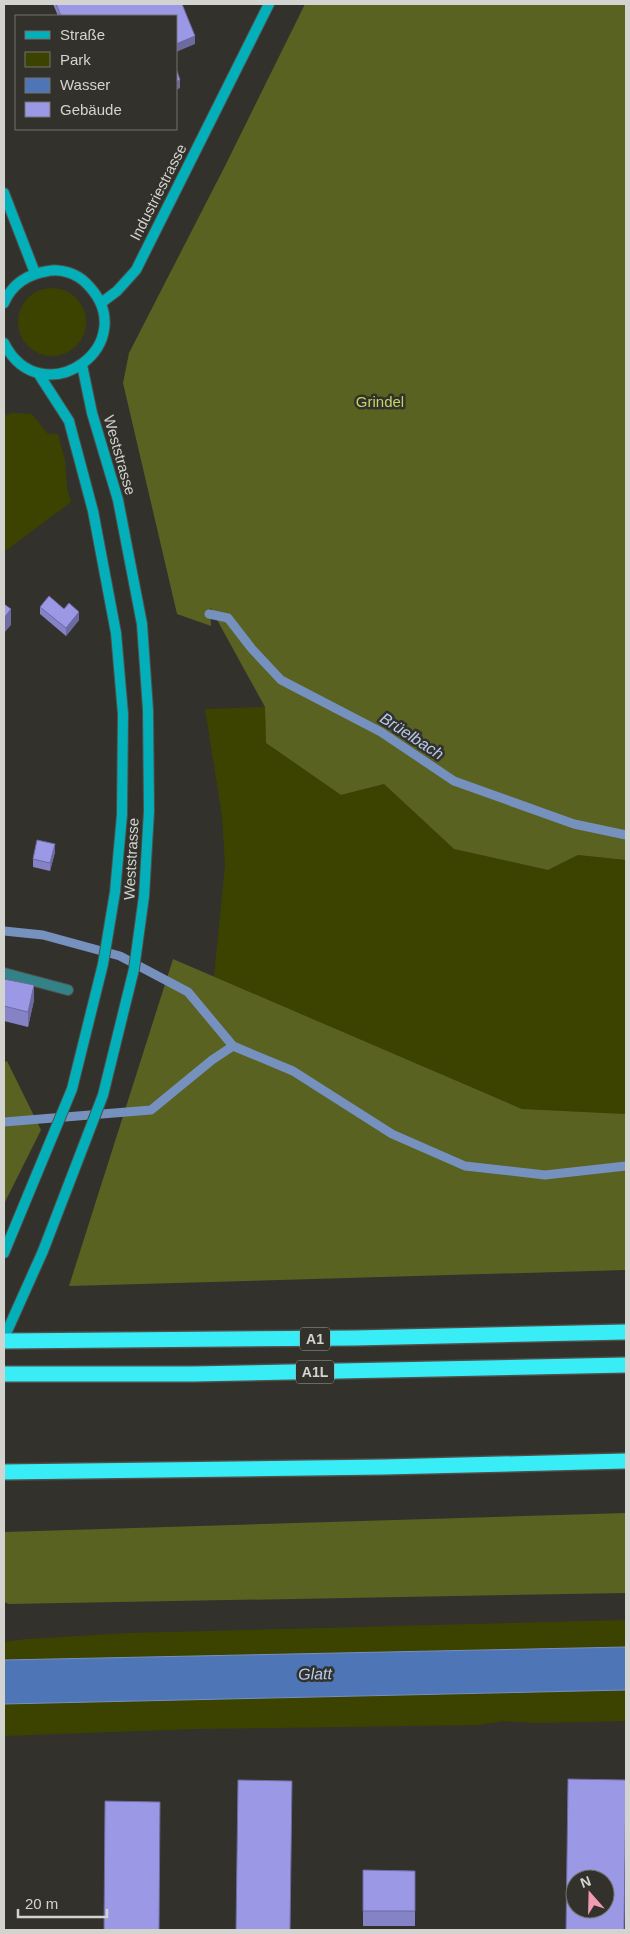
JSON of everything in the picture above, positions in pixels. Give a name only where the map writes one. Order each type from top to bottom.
[{"type":"highway","name":"A1","points":[[4,1340],[314,1339],[626,1332]]},
{"type":"highway","name":"A1L","points":[[4,1374],[253,1373],[626,1365]]},
{"type":"highway","points":[[4,1472],[364,1468],[626,1461]]},
{"type":"highway","points":[[4,1464],[63,1471]]},
{"type":"main road","name":"Industriestrasse","points":[[101,303],[117,291],[136,270],[269,4]]},
{"type":"main road","points":[[4,193],[35,273]]},
{"type":"main road","name":"Weststrasse","points":[[4,303],[8,294],[20,281],[35,273],[52,270],[68,272],[83,280],[94,291],[101,303],[105,326],[101,341],[94,355],[82,365],[68,372],[53,375],[38,373],[24,367],[13,357],[4,343]]},
{"type":"main road","name":"Weststrasse","points":[[4,1340],[43,1251],[103,1095],[134,969],[144,896],[148,811],[148,710],[142,624],[118,500],[92,413],[82,365]]},
{"type":"main road","name":"Weststrasse","points":[[4,1253],[72,1089],[103,964],[115,892],[122,816],[123,714],[116,633],[93,511],[69,421],[38,373]]},
{"type":"lane","points":[[4,973],[68,990]]},
{"type":"green space","name":"Grindel","points":[[305,4],[626,4],[626,860],[578,855],[548,870],[454,849],[384,784],[341,795],[266,743],[265,707],[210,607],[211,626],[177,614],[123,383],[129,353],[226,164]]},
{"type":"green space","points":[[45,288],[59,288],[71,293],[81,303],[86,315],[86,329],[81,341],[71,351],[59,356],[45,356],[33,351],[23,341],[18,329],[18,315],[23,303],[33,293]]},
{"type":"green space","points":[[12,413],[32,414],[48,434],[58,434],[65,460],[67,488],[71,502],[4,552],[4,416]]},
{"type":"green space","points":[[265,707],[266,743],[341,795],[384,784],[454,849],[548,870],[578,855],[626,860],[626,1114],[522,1109],[214,977],[225,865],[222,816],[205,709]]},
{"type":"green space","points":[[173,959],[522,1109],[626,1114],[626,1270],[69,1286]]},
{"type":"green space","points":[[7,1061],[41,1130],[4,1204],[4,1062]]},
{"type":"green space","points":[[626,1513],[626,1593],[9,1604],[4,1602],[4,1532]]},
{"type":"green space","points":[[626,1620],[626,1647],[4,1660],[4,1642],[26,1639],[129,1633]]},
{"type":"green space","points":[[626,1690],[626,1721],[535,1723],[504,1721],[479,1725],[195,1729],[4,1736],[4,1704]]},
{"type":"water","name":"Glatt","points":[[626,1647],[626,1690],[4,1704],[4,1660]]},
{"type":"building","points":[[56,4],[182,4],[195,36],[178,43],[178,15],[61,15]]},
{"type":"building","points":[[49,596],[64,609],[69,603],[79,612],[66,628],[40,607]]},
{"type":"building","points":[[4,604],[11,609],[4,618]]},
{"type":"building","points":[[37,840],[55,844],[50,863],[33,859]]},
{"type":"building","points":[[4,979],[34,985],[28,1012],[4,1006]]},
{"type":"building","points":[[568,1779],[626,1780],[624,1930],[566,1930],[566,1919],[615,1919],[615,1869],[567,1869]]},
{"type":"building","points":[[238,1780],[292,1781],[290,1930],[236,1930]]},
{"type":"building","points":[[105,1801],[160,1802],[159,1930],[104,1930]]},
{"type":"building","points":[[363,1870],[415,1871],[415,1911],[363,1911]]},
{"type":"waterway","name":"Brüelbach","points":[[209,614],[228,618],[252,649],[281,680],[381,732],[454,781],[574,824],[626,835]]},
{"type":"waterway","points":[[4,931],[43,935],[120,956],[188,992],[233,1046],[293,1071],[392,1134],[465,1166],[545,1175],[626,1166]]},
{"type":"waterway","points":[[4,1122],[151,1110],[212,1060],[233,1046]]}]
